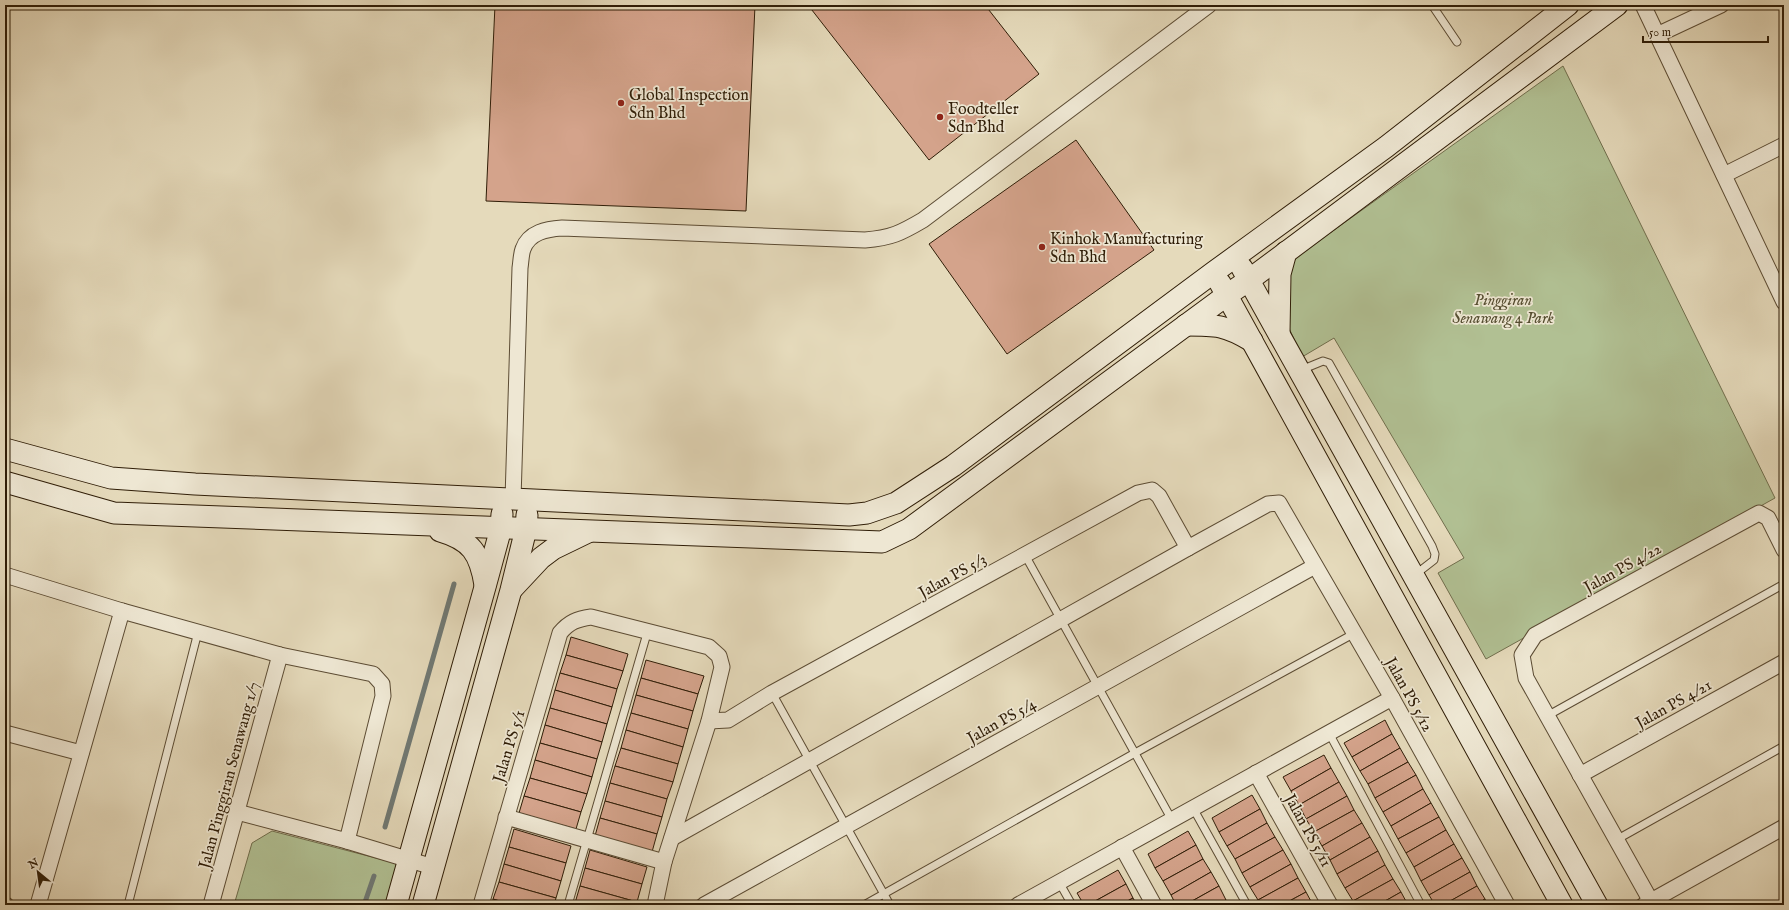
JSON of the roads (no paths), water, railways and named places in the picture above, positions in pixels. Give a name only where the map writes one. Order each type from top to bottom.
[{"type":"street","points":[[423,905],[511,590],[526,529],[515,499],[520,268],[523,249],[529,240],[537,233],[549,229],[562,228],[865,240],[890,237],[924,220],[1208,5]]},
{"type":"street","points":[[5,449],[111,478],[849,515],[867,513],[896,503],[953,466],[1214,272],[1386,147],[1568,5]]},
{"type":"street","points":[[5,482],[114,513],[420,526],[882,542],[909,529],[1249,280],[1617,5]]},
{"type":"street","points":[[1643,5],[1784,302]]},
{"type":"street","points":[[1657,35],[1721,5]]},
{"type":"street","points":[[1724,175],[1784,146]]},
{"type":"street","points":[[1279,334],[1280,274],[1286,252]]},
{"type":"street","points":[[1235,257],[1597,905]]},
{"type":"street","points":[[1214,272],[1562,905]]},
{"type":"street","points":[[1186,325],[1214,325],[1233,330],[1252,341]]},
{"type":"street","name":"Jalan PS 5/3","points":[[709,721],[728,720],[772,693],[1138,493],[1152,490],[1159,496],[1188,548]]},
{"type":"street","points":[[396,905],[501,528],[515,499]]},
{"type":"street","name":"Jalan PS 5/12","points":[[1188,548],[1268,504],[1279,503],[1392,698],[1506,905]]},
{"type":"street","name":"Jalan PS 4/22","points":[[1547,716],[1526,678],[1522,655],[1535,635],[1759,513],[1768,518],[1784,550]]},
{"type":"street","points":[[420,526],[454,535],[466,542],[476,554],[482,566],[485,587]]},
{"type":"street","points":[[511,590],[541,558],[553,550],[590,531]]},
{"type":"street","points":[[672,838],[1188,548]]},
{"type":"street","name":"Jalan PS 5/4","points":[[704,905],[1315,566]]},
{"type":"street","points":[[5,574],[122,611],[280,655],[373,674],[382,684],[384,696],[347,841]]},
{"type":"street","points":[[38,905],[122,611]]},
{"type":"street","name":"Jalan PS 5/1","points":[[481,905],[560,633],[567,624],[578,619],[591,617],[648,630]]},
{"type":"street","points":[[648,630],[708,647],[719,656],[722,667],[709,721],[664,862],[655,905]]},
{"type":"street","name":"Jalan Pinggiran Senawang 1/7","points":[[211,905],[280,655]]},
{"type":"street","name":"Jalan PS 4/21","points":[[1580,775],[1784,662]]},
{"type":"street","points":[[1018,905],[1392,698]]},
{"type":"street","points":[[1547,716],[1616,840],[1649,904],[1784,827]]},
{"type":"street","points":[[5,733],[81,753]]},
{"type":"street","name":"Jalan PS 5/11","points":[[1256,773],[1330,905]]},
{"type":"street","points":[[237,812],[347,841],[433,867]]},
{"type":"street","points":[[506,817],[664,862]]},
{"type":"street","points":[[1122,847],[1154,905]]},
{"type":"lane","points":[[1432,5],[1457,42]]},
{"type":"lane","points":[[1299,371],[1323,361],[1329,363],[1432,546],[1435,554],[1434,560],[1413,577]]},
{"type":"lane","points":[[1025,555],[1172,820]]},
{"type":"lane","points":[[1547,716],[1784,584]]},
{"type":"lane","points":[[568,905],[648,630]]},
{"type":"lane","points":[[128,905],[198,632]]},
{"type":"lane","points":[[864,905],[1135,753],[1355,633]]},
{"type":"lane","points":[[772,693],[890,905]]},
{"type":"lane","points":[[1329,733],[1421,905]]},
{"type":"lane","points":[[1616,840],[1784,746]]},
{"type":"lane","points":[[1193,808],[1247,905]]},
{"type":"lane","points":[[1059,882],[1072,905]]},
{"type":"waterway","points":[[385,827],[454,584]]},
{"type":"waterway","points":[[364,905],[374,876]]},
{"type":"place","name":"Global Inspection Sdn Bhd","points":[[621,103]]},
{"type":"place","name":"Foodteller Sdn Bhd","points":[[940,117]]},
{"type":"place","name":"Kinhok Manufacturing Sdn Bhd","points":[[1042,247]]},
{"type":"park label","name":"Pinggiran Senawang 4 Park","points":[[1503,308]]}]
